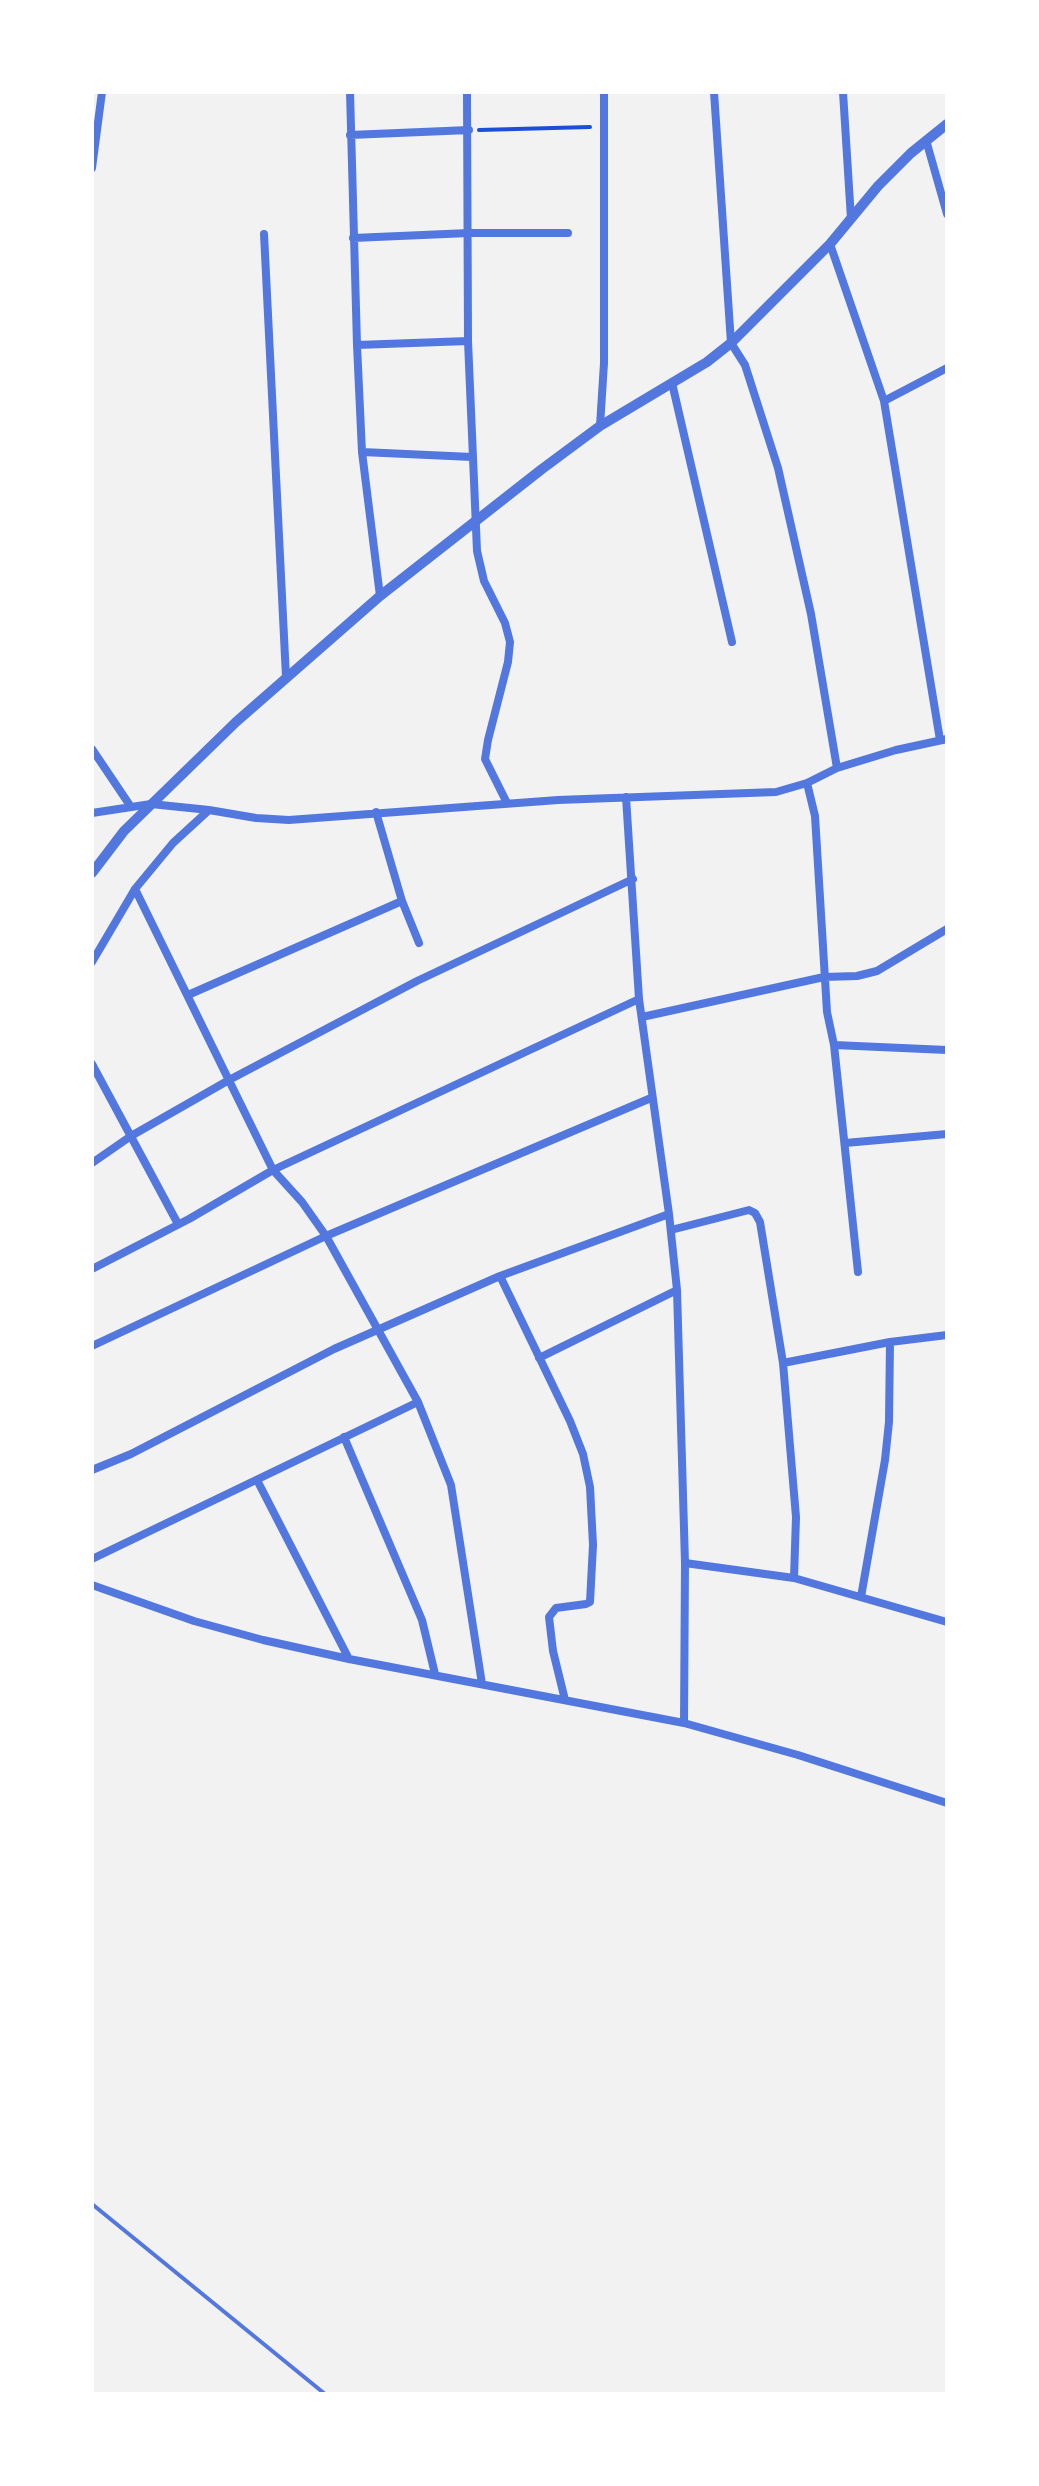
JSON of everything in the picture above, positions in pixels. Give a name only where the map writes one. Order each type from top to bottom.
[{"type":"street","points":[[92,168],[102,92]]},
{"type":"street","points":[[350,92],[362,452],[380,596]]},
{"type":"street","points":[[467,92],[468,341],[475,520],[480,567],[505,623],[510,642],[485,759],[507,803]]},
{"type":"street","points":[[600,426],[604,363],[604,92]]},
{"type":"street","points":[[714,92],[731,343],[745,365],[778,468],[811,614],[837,768]]},
{"type":"street","points":[[843,92],[851,219]]},
{"type":"street","points":[[92,873],[124,831],[151,804],[286,677],[380,596],[600,426],[731,343],[830,244],[878,186],[947,124]]},
{"type":"street","points":[[350,135],[469,130]]},
{"type":"street","points":[[926,140],[947,214]]},
{"type":"street","points":[[353,238],[568,233]]},
{"type":"street","points":[[264,234],[286,677]]},
{"type":"street","points":[[92,813],[151,804],[289,820],[507,803],[776,792],[807,783],[837,768],[943,739],[884,401],[830,244]]},
{"type":"street","points":[[357,345],[468,341]]},
{"type":"street","points":[[884,401],[947,368]]},
{"type":"street","points":[[672,383],[732,642]]},
{"type":"street","points":[[362,452],[472,457]]},
{"type":"street","points":[[92,749],[131,807]]},
{"type":"street","points":[[807,783],[816,825],[827,1012],[834,1045],[858,1272]]},
{"type":"street","points":[[626,797],[639,999],[677,1290],[685,1563],[684,1723]]},
{"type":"street","points":[[92,962],[135,889],[173,843],[209,810]]},
{"type":"street","points":[[376,812],[402,901],[419,943]]},
{"type":"street","points":[[92,1163],[131,1136],[229,1080],[417,981],[633,879]]},
{"type":"street","points":[[135,889],[273,1170],[326,1236],[418,1402],[437,1443],[451,1485],[482,1684]]},
{"type":"street","points":[[188,995],[402,901]]},
{"type":"street","points":[[642,1017],[824,977],[857,976],[877,971],[947,929]]},
{"type":"street","points":[[92,1269],[273,1170],[639,999]]},
{"type":"street","points":[[834,1045],[947,1050]]},
{"type":"street","points":[[92,1064],[178,1224]]},
{"type":"street","points":[[92,1346],[326,1236],[651,1098]]},
{"type":"street","points":[[845,1143],[947,1134]]},
{"type":"street","points":[[671,1230],[749,1210],[760,1222],[783,1363],[795,1491],[797,1545],[794,1578]]},
{"type":"street","points":[[92,1470],[131,1454],[334,1349],[500,1276],[669,1214]]},
{"type":"street","points":[[500,1276],[574,1432],[583,1454],[590,1487],[593,1545],[590,1602],[556,1608],[549,1617],[553,1651],[565,1700]]},
{"type":"street","points":[[539,1358],[677,1290]]},
{"type":"street","points":[[783,1363],[890,1342],[947,1335]]},
{"type":"street","points":[[861,1597],[885,1460],[890,1342]]},
{"type":"street","points":[[92,1559],[418,1402]]},
{"type":"street","points":[[344,1437],[422,1620],[435,1674]]},
{"type":"street","points":[[257,1480],[349,1659]]},
{"type":"street","points":[[685,1563],[794,1578],[947,1622]]},
{"type":"street","points":[[92,1585],[194,1621],[349,1659],[684,1723],[798,1755],[947,1803]]},
{"type":"lane","points":[[92,2204],[325,2394]]},
{"type":"path","points":[[469,130],[604,127]]}]
